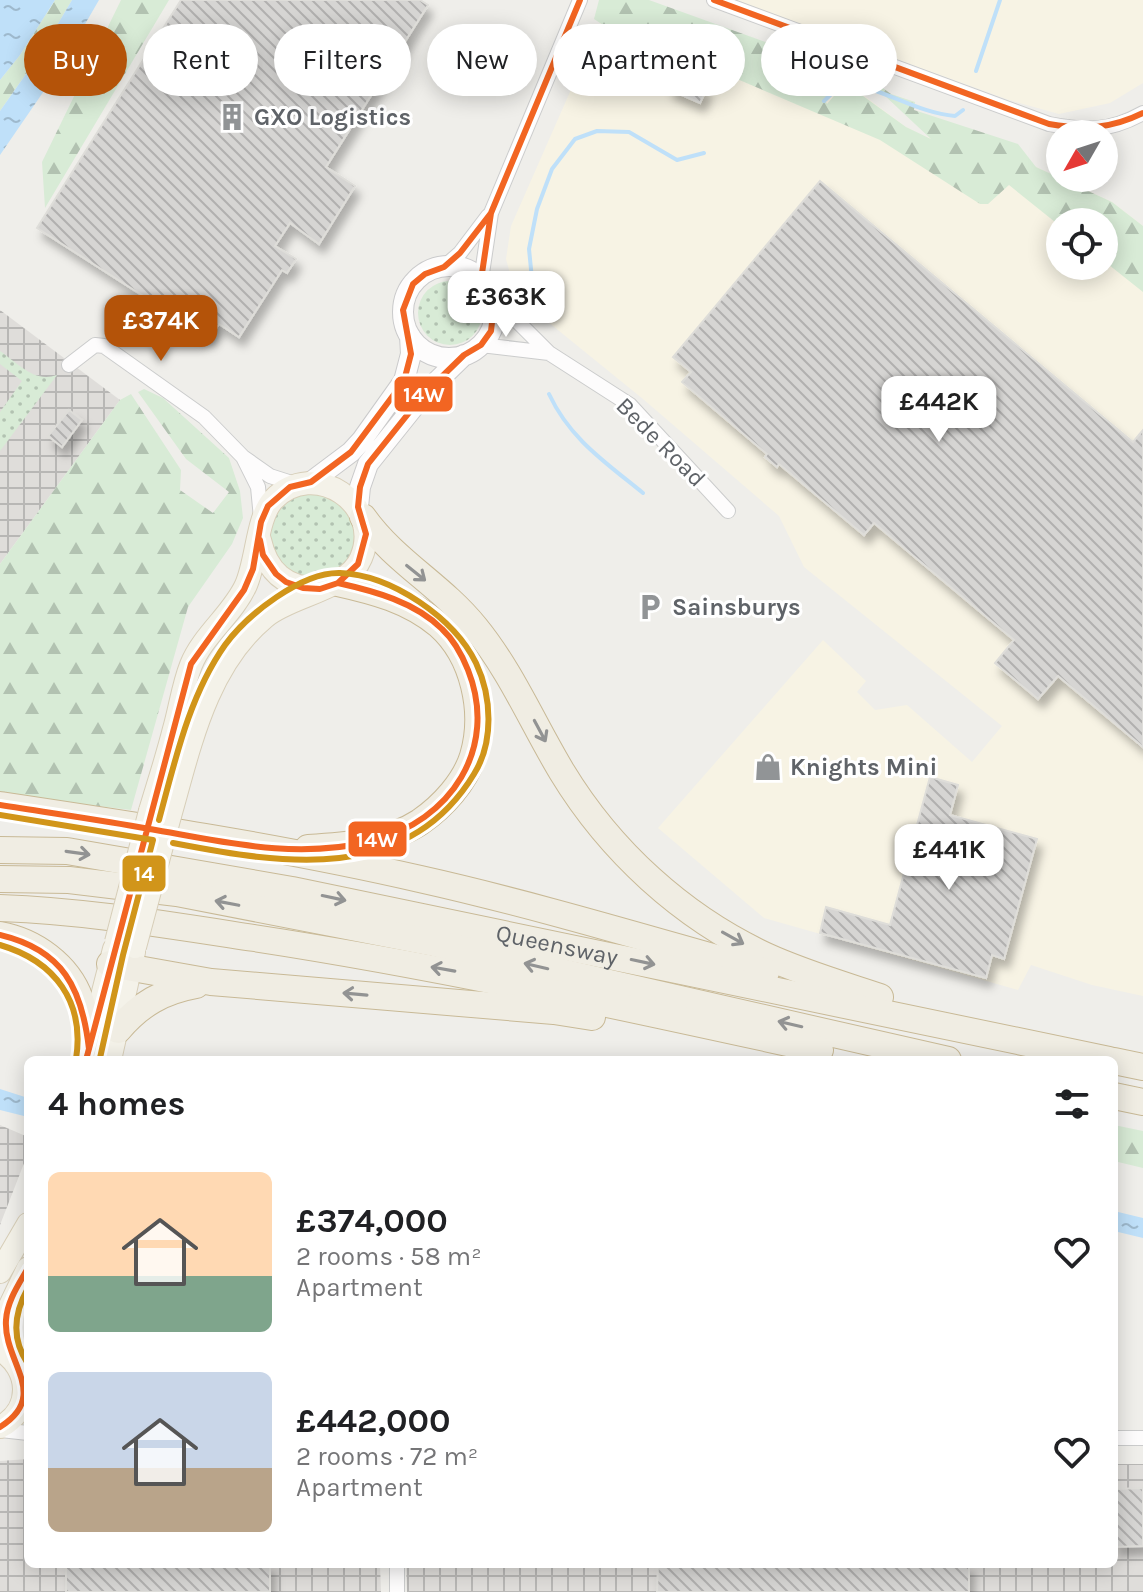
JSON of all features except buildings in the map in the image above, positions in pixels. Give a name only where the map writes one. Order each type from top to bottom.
[{"type":"highway","points":[[360,512],[379,539],[474,625],[501,663],[580,801],[615,844],[662,890],[712,926],[764,955],[806,973],[1009,1038]]},
{"type":"highway","points":[[272,850],[334,847],[375,841],[418,823],[443,803],[474,755],[478,699],[470,671],[440,626],[385,593],[329,586]]},
{"type":"highway","points":[[0,805],[272,850],[417,878],[546,909],[1009,1038]]},
{"type":"highway","name":"Queensway","points":[[0,850],[67,851],[292,890],[1093,1056]]},
{"type":"highway","name":"Queensway","points":[[0,879],[69,880],[177,893],[434,943],[930,1056]]},
{"type":"highway","points":[[0,908],[97,915],[344,951],[499,980],[820,1050]]},
{"type":"highway","points":[[0,935],[16,938],[41,951],[70,980],[81,1002],[96,1056]]},
{"type":"highway","points":[[123,955],[211,982],[554,1011],[871,1056]]},
{"type":"highway","points":[[118,1030],[131,1015],[161,994],[211,982]]},
{"type":"highway","name":"Queensway","points":[[1118,1061],[1143,1067]]},
{"type":"highway","points":[[1118,1097],[1143,1102]]},
{"type":"main road","points":[[96,1056],[160,813],[191,664],[244,590],[260,531],[275,498],[304,484],[334,487],[343,492],[360,512],[366,534],[361,559],[350,574],[267,615],[248,632],[225,663],[208,694],[160,813]]},
{"type":"main road","points":[[260,531],[263,555],[276,574],[295,586],[329,586]]},
{"type":"main road","points":[[96,1056],[118,1030],[123,955]]},
{"type":"main road","points":[[0,1272],[24,1231]]},
{"type":"main road","points":[[24,1276],[6,1314],[15,1365],[24,1385]]},
{"type":"main road","points":[[0,1429],[9,1423],[24,1399]]},
{"type":"street","points":[[69,365],[95,345],[104,346],[204,417],[243,457],[270,476],[304,484],[356,446],[404,381],[411,354],[403,310],[408,292],[425,274],[444,267],[460,253],[491,213],[580,0]]},
{"type":"street","points":[[714,0],[1049,124],[1092,130],[1128,122],[1143,113]]},
{"type":"street","points":[[360,512],[360,487],[368,464],[424,394],[473,350],[494,322],[486,288],[491,213]]},
{"type":"street","points":[[444,267],[464,269],[486,288]]},
{"type":"street","name":"Bede Road","points":[[486,288],[549,353],[630,405],[728,511]]},
{"type":"street","points":[[410,336],[433,355],[454,358],[473,350]]},
{"type":"street","name":"Bede Road","points":[[473,350],[549,353]]},
{"type":"street","points":[[243,457],[258,487],[260,531]]},
{"type":"street","points":[[0,1429],[24,1432]]},
{"type":"street","points":[[1118,1438],[1143,1438]]},
{"type":"street","points":[[397,1568],[397,1592]]},
{"type":"shaded area","points":[[734,0],[1143,0],[1143,83],[1110,103],[1059,114],[1009,100],[897,59],[897,24],[800,24]]},
{"type":"shaded area","points":[[606,10],[651,24],[600,24]]},
{"type":"shaded area","points":[[745,53],[761,58],[761,96],[864,96],[922,135],[970,153],[1036,167],[1046,172],[1046,192],[1090,192],[1112,202],[1143,226],[1143,996],[1092,985],[1031,965],[1018,990],[764,918],[658,828],[823,640],[866,681],[857,692],[875,710],[907,705],[972,762],[1002,726],[804,567],[779,516],[643,399],[516,296],[506,259],[511,226],[568,96],[745,96]]},
{"type":"shaded area","points":[[0,310],[120,400],[0,564]]},
{"type":"shaded area","points":[[0,1125],[24,1135],[24,1163],[0,1225]]},
{"type":"shaded area","points":[[24,1459],[24,1568],[380,1568],[381,1592],[0,1592],[0,1461]]},
{"type":"shaded area","points":[[1118,1464],[1143,1464],[1143,1592],[407,1592],[406,1568],[1118,1568]]},
{"type":"green space","points":[[55,0],[72,0],[58,24],[40,24]]},
{"type":"green space","points":[[121,0],[169,0],[155,24],[143,24],[143,44],[127,70],[127,24],[109,24]]},
{"type":"green space","points":[[599,0],[649,0],[716,24],[602,24],[594,19]]},
{"type":"green space","points":[[745,35],[761,40],[761,89],[745,82]]},
{"type":"green space","points":[[24,49],[24,77],[0,111],[0,80]]},
{"type":"green space","points":[[74,96],[112,96],[45,208],[42,162]]},
{"type":"green space","points":[[777,96],[828,96],[827,104],[834,96],[863,96],[906,127],[931,139],[885,96],[897,96],[915,102],[914,110],[1018,144],[1036,167],[1046,172],[1046,192],[1090,192],[1112,202],[1143,226],[1143,292],[1118,272],[1118,208],[1046,208],[1046,215],[1009,185],[988,204],[980,204],[880,140]]},
{"type":"green space","points":[[450,281],[473,290],[482,313],[473,336],[450,345],[427,336],[418,313],[427,290]]},
{"type":"green space","points":[[0,351],[34,374],[57,375],[0,451],[0,412],[22,381],[0,364]]},
{"type":"green space","points":[[144,389],[163,398],[229,458],[240,491],[243,518],[232,544],[188,607],[131,810],[0,794],[0,564],[120,400],[131,394],[181,470],[180,490],[213,513],[229,492],[186,459],[138,392]]},
{"type":"green space","points":[[313,494],[329,497],[343,506],[352,520],[355,536],[352,552],[343,566],[329,575],[313,578],[297,575],[283,566],[274,552],[271,536],[274,520],[283,506],[297,497]]},
{"type":"green space","points":[[1118,1126],[1143,1131],[1143,1168],[1118,1162]]},
{"type":"water","points":[[0,0],[55,0],[40,24],[24,24],[24,49],[0,80]]},
{"type":"water","points":[[72,0],[99,0],[85,24],[58,24]]},
{"type":"water","points":[[24,77],[24,96],[40,96],[0,155],[0,111]]},
{"type":"water","points":[[0,1089],[24,1097],[24,1116],[0,1110]]},
{"type":"water","points":[[1118,1212],[1143,1218],[1143,1238],[1118,1232]]},
{"type":"waterway","points":[[976,71],[1000,0]]},
{"type":"waterway","points":[[824,101],[843,83],[871,89],[941,114],[955,116],[963,110]]},
{"type":"waterway","points":[[534,299],[529,249],[537,209],[552,169],[575,139],[597,131],[629,132],[677,160],[704,153]]},
{"type":"waterway","points":[[549,394],[578,437],[643,493]]},
{"type":"transit line","name":"14W","points":[[260,540],[263,555],[276,574],[286,582],[303,588],[320,589],[338,583],[358,564],[366,534],[358,507],[360,487],[368,464],[424,394],[464,355],[481,345],[491,331],[494,305],[481,280],[491,213],[580,0]]},
{"type":"transit line","name":"14W","points":[[714,0],[1049,124],[1097,127],[1143,113]]},
{"type":"transit line","name":"14W","points":[[87,1056],[191,664],[244,590],[253,569],[261,522],[268,506],[290,487],[311,482],[351,452],[404,381],[411,354],[403,310],[413,284],[425,274],[444,267],[460,253],[491,213]]},
{"type":"transit line","name":"14","points":[[159,820],[184,730],[212,665],[247,621],[292,587],[340,573],[380,582],[400,590],[437,615],[466,646],[481,676],[488,705],[485,748],[474,774],[446,810],[414,835],[378,850],[339,858],[298,860],[257,857],[173,843]]},
{"type":"transit line","name":"14W","points":[[0,805],[233,844],[288,849],[316,849],[372,841],[400,831],[425,817],[445,799],[461,777],[472,753],[477,727],[476,699],[468,670],[450,638],[431,620],[407,605],[380,594],[338,583]]},
{"type":"transit line","name":"14","points":[[0,815],[153,840],[100,1056]]},
{"type":"transit line","name":"14W","points":[[0,935],[40,951],[66,975],[81,1008],[89,1049]]},
{"type":"transit line","name":"14","points":[[0,945],[36,962],[51,973],[62,987],[76,1019],[76,1056]]},
{"type":"transit line","name":"14W","points":[[24,1275],[11,1299],[6,1320],[7,1335],[24,1390]]},
{"type":"transit line","name":"14","points":[[24,1298],[16,1326],[24,1357]]},
{"type":"transit line","name":"14W","points":[[0,1427],[15,1415],[22,1403],[24,1390]]},
{"type":"place","name":"GXO Logistics","points":[[232,117]]},
{"type":"place","name":"Sainsburys","points":[[650,607]]},
{"type":"place","name":"Knights Mini","points":[[768,767]]}]
